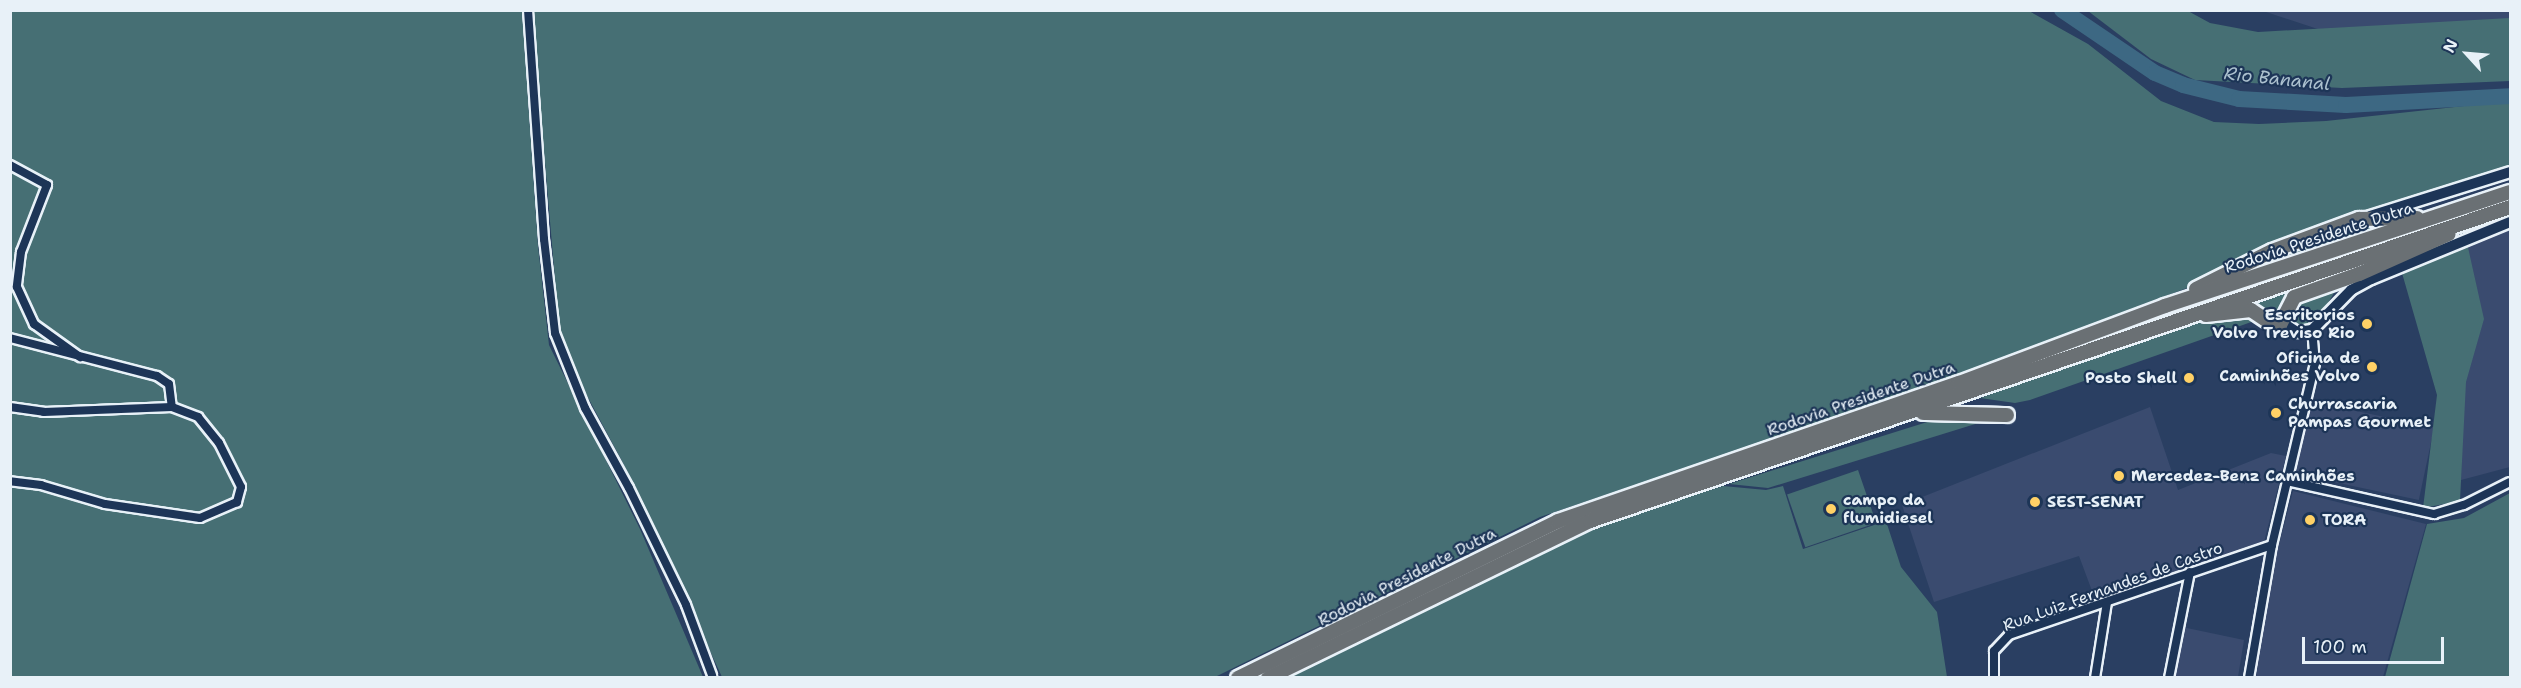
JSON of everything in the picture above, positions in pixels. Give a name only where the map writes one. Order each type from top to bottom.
[{"type":"highway","name":"Rodovia Presidente Dutra","points":[[1239,678],[1558,521],[1959,383],[2165,306],[2511,192]]},
{"type":"highway","name":"Rodovia Presidente Dutra","points":[[1268,678],[1590,521],[1915,412],[2160,323],[2511,207]]},
{"type":"highway","points":[[2165,306],[2253,259],[2359,219],[2434,217]]},
{"type":"highway","points":[[2160,323],[2243,309],[2257,312],[2272,324],[2283,323],[2285,309],[2294,297],[2420,249],[2482,217]]},
{"type":"highway","points":[[1915,412],[2007,415]]},
{"type":"main road","points":[[2359,219],[2511,172]]},
{"type":"main road","points":[[2283,323],[2297,332],[2312,330],[2351,291],[2371,279],[2511,222]]},
{"type":"street","points":[[528,10],[544,249],[557,341],[585,408],[629,488],[686,605],[712,675]]},
{"type":"street","points":[[10,165],[46,185],[21,252],[17,287],[34,324],[80,357]]},
{"type":"street","points":[[2250,678],[2272,545],[2316,363],[2312,330]]},
{"type":"street","points":[[10,338],[157,376],[169,384],[172,407]]},
{"type":"street","points":[[10,406],[44,412],[172,407],[198,417],[219,442],[240,487],[237,502],[200,518],[105,504],[41,485],[10,481]]},
{"type":"street","points":[[2287,481],[2434,514],[2464,505],[2511,482]]},
{"type":"street","name":"Rua Luiz Fernandes de Castro","points":[[1994,678],[1994,651],[2009,635],[2272,545]]},
{"type":"street","points":[[2169,678],[2190,572]]},
{"type":"street","points":[[2095,678],[2107,602]]},
{"type":"shaded area","points":[[2263,11],[2510,11],[2510,48],[2357,42]]},
{"type":"shaded area","points":[[2510,230],[2510,467],[2461,480],[2465,245]]},
{"type":"shaded area","points":[[2309,401],[2434,428],[2419,500],[2294,473]]},
{"type":"shaded area","points":[[2150,407],[2178,490],[2271,453],[2286,456],[2264,542],[2095,599],[2079,556],[1934,602],[1902,505]]},
{"type":"shaded area","points":[[2293,491],[2426,524],[2383,677],[2256,677],[2275,560]]},
{"type":"shaded area","points":[[2182,627],[2244,640],[2238,677],[2171,678]]},
{"type":"green space","points":[[10,11],[522,11],[538,246],[549,345],[640,529],[703,677],[11,677]]},
{"type":"green space","points":[[532,11],[2029,11],[2088,44],[2161,101],[2214,122],[2259,124],[2326,121],[2510,101],[2510,166],[2441,187],[2227,267],[2187,288],[1899,396],[1540,517],[1215,677],[722,677],[623,463],[577,377],[559,326]]},
{"type":"green space","points":[[2088,11],[2188,11],[2210,23],[2258,32],[2510,18],[2510,81],[2342,88],[2195,80],[2151,59]]},
{"type":"green space","points":[[2400,222],[2200,290],[2245,267],[2357,226]]},
{"type":"green space","points":[[2467,243],[2484,319],[2466,382],[2460,501],[2423,508],[2437,395],[2402,273]]},
{"type":"green space","points":[[2366,264],[2287,292],[2275,318],[2233,306]]},
{"type":"green space","points":[[2349,283],[2334,293],[2320,316],[2307,328],[2291,320],[2292,304]]},
{"type":"green space","points":[[2246,314],[2257,320],[2030,400],[2015,403],[1980,398],[2172,328]]},
{"type":"green space","points":[[1940,418],[1985,421],[1768,488],[1729,484]]},
{"type":"green space","name":"campo da flumidiesel","points":[[1858,470],[1876,523],[1805,547],[1787,494]]},
{"type":"green space","points":[[1723,486],[1766,490],[1783,486],[1803,549],[1886,521],[1901,567],[1937,612],[1947,677],[1285,678],[1603,523]]},
{"type":"green space","points":[[2510,493],[2510,677],[2385,677],[2427,524],[2464,518]]},
{"type":"waterway","name":"Rio Bananal","points":[[2062,10],[2155,73],[2183,85],[2239,99],[2346,105],[2510,96]]},
{"type":"place","name":"Escritorios Volvo Treviso Rio","points":[[2367,324]]},
{"type":"place","name":"Oficina de Caminhões Volvo","points":[[2372,367]]},
{"type":"place","name":"Posto Shell","points":[[2189,378]]},
{"type":"place","name":"Churrascaria Pampas Gourmet","points":[[2276,413]]},
{"type":"place","name":"Mercedez-Benz Caminhões","points":[[2119,476]]},
{"type":"place","name":"SEST-SENAT","points":[[2035,502]]},
{"type":"place","name":"campo da flumidiesel","points":[[1831,509]]},
{"type":"place","name":"TORA","points":[[2310,520]]}]
